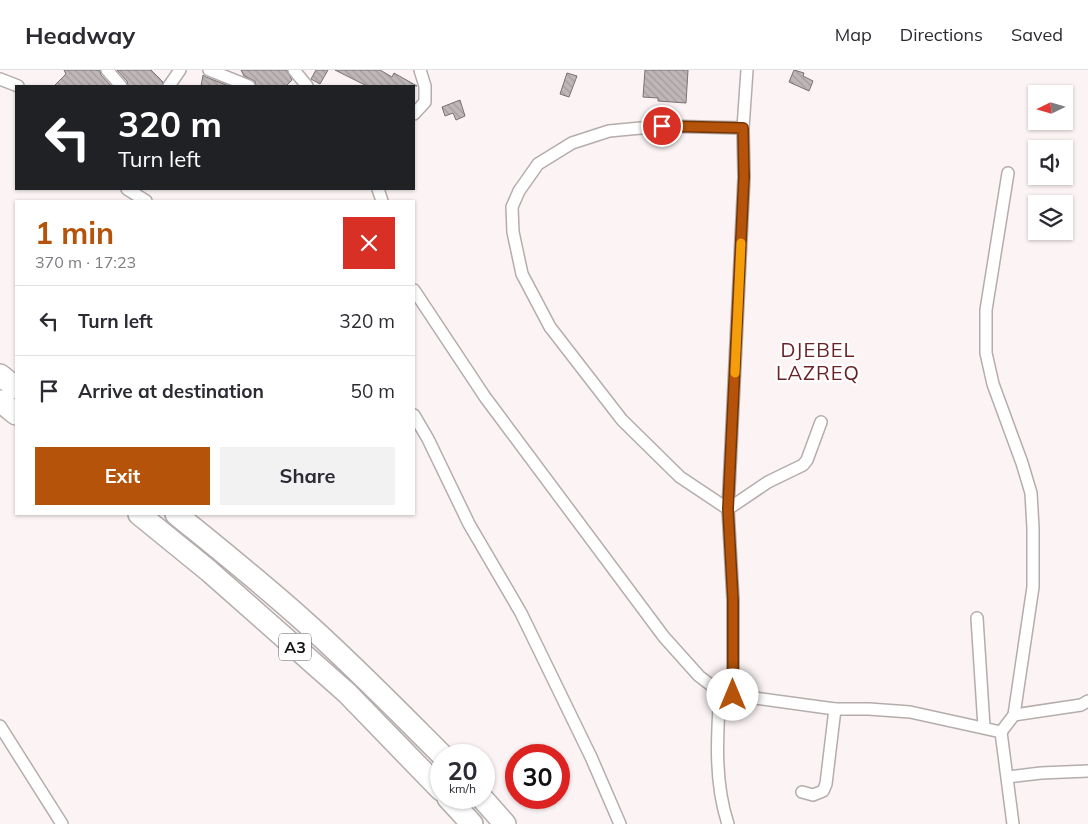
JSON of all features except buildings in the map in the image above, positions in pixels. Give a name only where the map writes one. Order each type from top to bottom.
[{"type":"highway","points":[[0,375],[15,387]]},
{"type":"highway","points":[[0,401],[15,413]]},
{"type":"highway","name":"A3","points":[[141,515],[209,571],[348,693],[430,779]]},
{"type":"highway","name":"A3","points":[[177,515],[299,617],[366,679],[431,744]]},
{"type":"highway","points":[[458,809],[472,824]]},
{"type":"highway","points":[[492,809],[505,824]]},
{"type":"street","points":[[107,70],[120,85]]},
{"type":"street","points":[[170,85],[180,70]]},
{"type":"street","points":[[209,70],[246,85]]},
{"type":"street","points":[[294,70],[307,85]]},
{"type":"street","points":[[415,113],[424,102],[424,86],[420,70]]},
{"type":"street","points":[[733,695],[733,600],[728,509],[744,187],[743,128],[748,70]]},
{"type":"street","points":[[0,79],[15,85]]},
{"type":"street","points":[[728,509],[680,477],[622,420],[550,327],[522,274],[513,232],[512,206],[519,191],[538,164],[572,144],[609,131],[662,126],[743,128]]},
{"type":"street","points":[[1008,173],[986,310],[986,353],[993,384],[1031,493],[1033,587],[1014,715],[1001,732],[1013,824]]},
{"type":"street","points":[[130,190],[144,200]]},
{"type":"street","points":[[415,292],[485,397],[664,637],[699,676],[720,692],[835,709],[910,712],[1001,732]]},
{"type":"street","points":[[415,417],[428,439],[469,524],[521,614],[591,757],[620,824]]},
{"type":"street","points":[[728,509],[768,482],[803,465],[807,460],[821,422]]},
{"type":"street","points":[[976,618],[984,727]]},
{"type":"street","points":[[720,692],[717,729],[719,769],[722,799],[728,824]]},
{"type":"street","points":[[1014,715],[1082,705],[1088,701]]},
{"type":"street","points":[[802,792],[813,795],[823,790],[826,784],[835,709]]},
{"type":"street","points":[[0,726],[62,824]]},
{"type":"street","points":[[1008,777],[1088,771]]},
{"type":"slow traffic","points":[[735,373],[741,243]]},
{"type":"district","name":"DJEBEL LAZREQ","points":[[818,360]]},
{"type":"route","points":[[662,126],[743,128],[744,177],[739,307],[728,509],[733,600],[733,695]]}]
